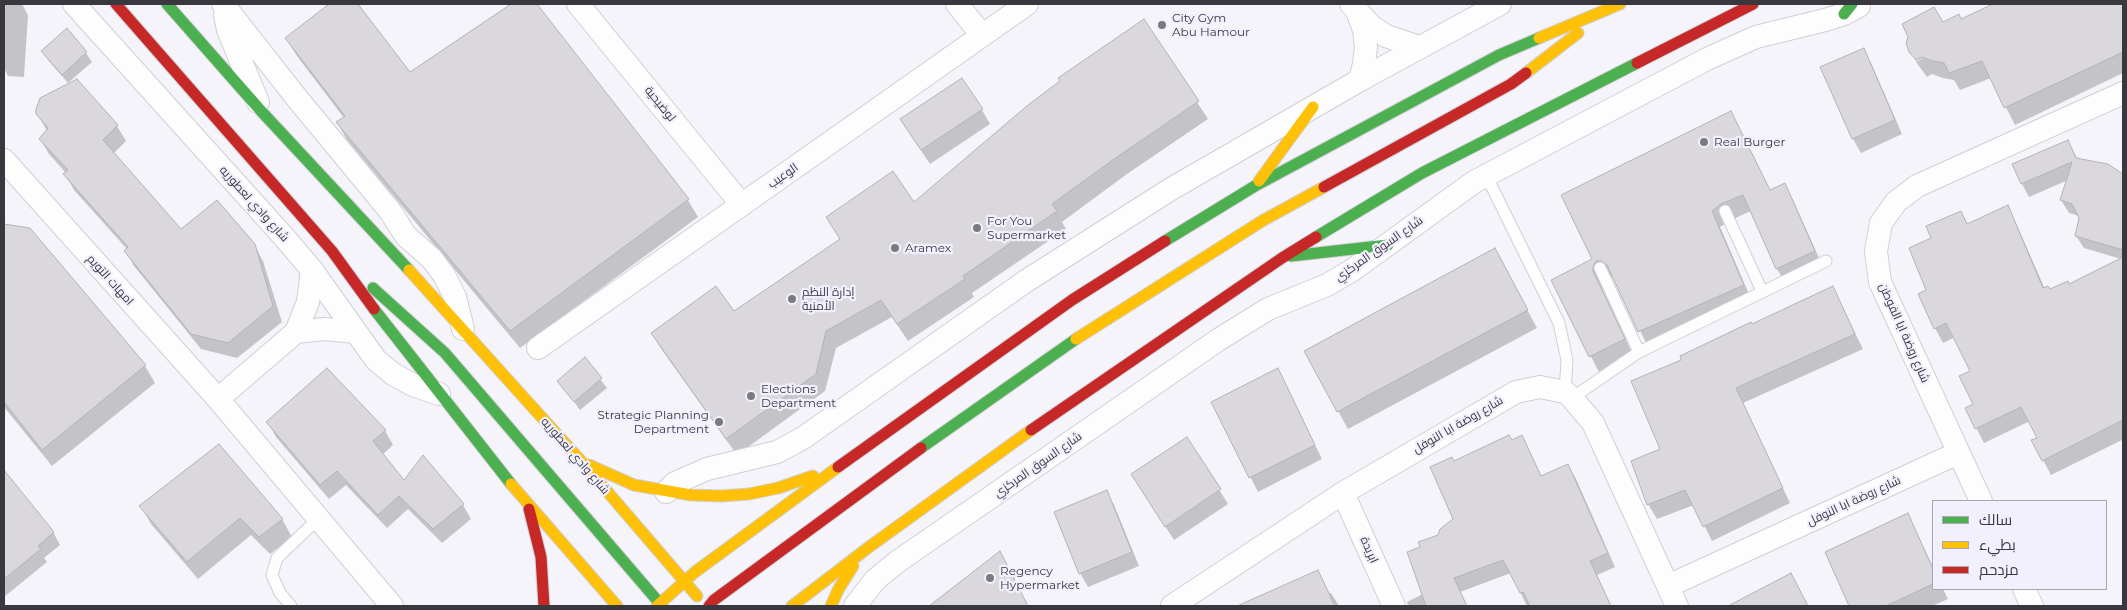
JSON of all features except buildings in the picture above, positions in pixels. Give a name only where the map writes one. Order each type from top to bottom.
[{"type":"main road","points":[[116,4],[332,251],[380,318],[528,505],[617,606]]},
{"type":"main road","name":"شارع وادي لعطوريه","points":[[167,4],[262,112],[464,330],[707,606]]},
{"type":"main road","points":[[332,251],[445,353],[660,605],[695,572],[836,468],[1072,300],[1190,225],[1255,186],[1498,55],[1620,4]]},
{"type":"main road","points":[[792,606],[1075,398],[1282,258],[1422,173],[1753,4]]},
{"type":"main road","points":[[707,606],[943,431],[1084,333],[1262,221],[1510,84],[1609,9]]},
{"type":"main road","points":[[1255,186],[1313,108]]},
{"type":"main road","points":[[1282,258],[1388,245]]},
{"type":"main road","points":[[581,461],[606,474],[634,485],[691,496],[749,494],[778,488],[836,468]]},
{"type":"main road","points":[[528,505],[541,557],[544,606]]},
{"type":"main road","points":[[831,606],[852,567],[870,547]]},
{"type":"main road","points":[[685,582],[693,606]]},
{"type":"street","name":"شارع وادي لعطوريه","points":[[74,4],[312,270],[376,360],[393,374],[413,385],[439,394]]},
{"type":"street","name":"شارع وادي لعطوريه","points":[[222,4],[390,211],[406,236],[432,259],[444,275],[455,297],[464,330]]},
{"type":"street","points":[[222,4],[228,30],[262,112]]},
{"type":"street","name":"لوضيحية","points":[[578,4],[742,205]]},
{"type":"street","points":[[957,4],[982,36]]},
{"type":"street","name":"الوعيب","points":[[538,348],[1027,4]]},
{"type":"street","points":[[666,492],[675,483],[707,469],[777,452],[803,438],[1026,281],[1171,189],[1360,80],[1500,4]]},
{"type":"street","name":"شارع السوق المركزي","points":[[855,606],[875,580],[897,562],[1218,340],[1268,309],[1326,285],[1351,271],[1447,200],[1486,175],[1707,59],[1756,37],[1864,4]]},
{"type":"street","points":[[1355,9],[1371,26],[1386,36],[1420,47]]},
{"type":"street","points":[[1355,9],[1364,30],[1366,47],[1360,80]]},
{"type":"street","name":"شارع روضة ابا الفوطن","points":[[1982,500],[1880,282],[1876,251],[1881,223],[1896,202],[1917,186],[2123,93]]},
{"type":"street","name":"امهات التويم","points":[[8,174],[218,399],[392,606]]},
{"type":"street","points":[[218,399],[296,332],[308,302],[312,270]]},
{"type":"street","points":[[296,332],[325,328],[355,332]]},
{"type":"street","name":"شارع روضة ابا النوفل","points":[[1172,606],[1343,493],[1516,392],[1540,387],[1568,395],[1592,424],[1672,596],[1958,453]]},
{"type":"street","name":"ابريدة","points":[[1343,493],[1394,606]]},
{"type":"street","points":[[2024,590],[2032,606]]},
{"type":"lane","points":[[1486,175],[1559,324],[1567,360],[1568,395],[1638,352],[1826,261]]},
{"type":"lane","points":[[1725,211],[1762,292]]},
{"type":"lane","points":[[1600,268],[1638,352]]},
{"type":"lane","points":[[291,606],[280,593],[272,575],[277,558],[318,518]]},
{"type":"traffic: fast","points":[[167,4],[262,112],[409,270]]},
{"type":"traffic: fast","points":[[1844,14],[1852,4]]},
{"type":"traffic: fast","points":[[1165,241],[1255,186],[1499,55],[1539,38]]},
{"type":"traffic: fast","points":[[1316,237],[1422,173],[1637,63]]},
{"type":"traffic: fast","points":[[1291,256],[1388,245]]},
{"type":"traffic: fast","points":[[373,288],[445,353],[662,606]]},
{"type":"traffic: fast","points":[[374,309],[511,484]]},
{"type":"traffic: fast","points":[[921,448],[1076,339]]},
{"type":"traffic: slow","points":[[1539,38],[1620,4]]},
{"type":"traffic: slow","points":[[1526,73],[1578,33]]},
{"type":"traffic: slow","points":[[1259,181],[1313,107]]},
{"type":"traffic: slow","points":[[1076,339],[1262,221],[1324,187]]},
{"type":"traffic: slow","points":[[409,270],[581,461],[697,596]]},
{"type":"traffic: slow","points":[[792,606],[869,547],[1031,430]]},
{"type":"traffic: slow","points":[[589,465],[634,485],[691,495],[721,496],[749,494],[778,488],[813,476]]},
{"type":"traffic: slow","points":[[657,606],[695,572],[838,467]]},
{"type":"traffic: slow","points":[[511,484],[617,606]]},
{"type":"traffic: slow","points":[[831,606],[838,590],[853,566]]},
{"type":"traffic: jam","points":[[116,4],[332,251],[374,309]]},
{"type":"traffic: jam","points":[[1637,63],[1753,4]]},
{"type":"traffic: jam","points":[[1324,187],[1511,84],[1526,73]]},
{"type":"traffic: jam","points":[[1031,430],[1282,258],[1316,237]]},
{"type":"traffic: jam","points":[[838,467],[1072,300],[1165,241]]},
{"type":"traffic: jam","points":[[709,606],[714,600],[921,448]]},
{"type":"traffic: jam","points":[[529,509],[541,557],[544,606]]},
{"type":"place","name":"City Gym Abu Hamour","points":[[1162,25]]},
{"type":"place","name":"Real Burger","points":[[1704,142]]},
{"type":"place","name":"For You Supermarket","points":[[977,228]]},
{"type":"place","name":"Aramex","points":[[895,248]]},
{"type":"place","name":"إدارة النظم الأمنية","points":[[792,299]]},
{"type":"place","name":"Elections Department","points":[[751,396]]},
{"type":"place","name":"Strategic Planning Department","points":[[719,422]]},
{"type":"place","name":"Regency Hypermarket","points":[[990,578]]}]
